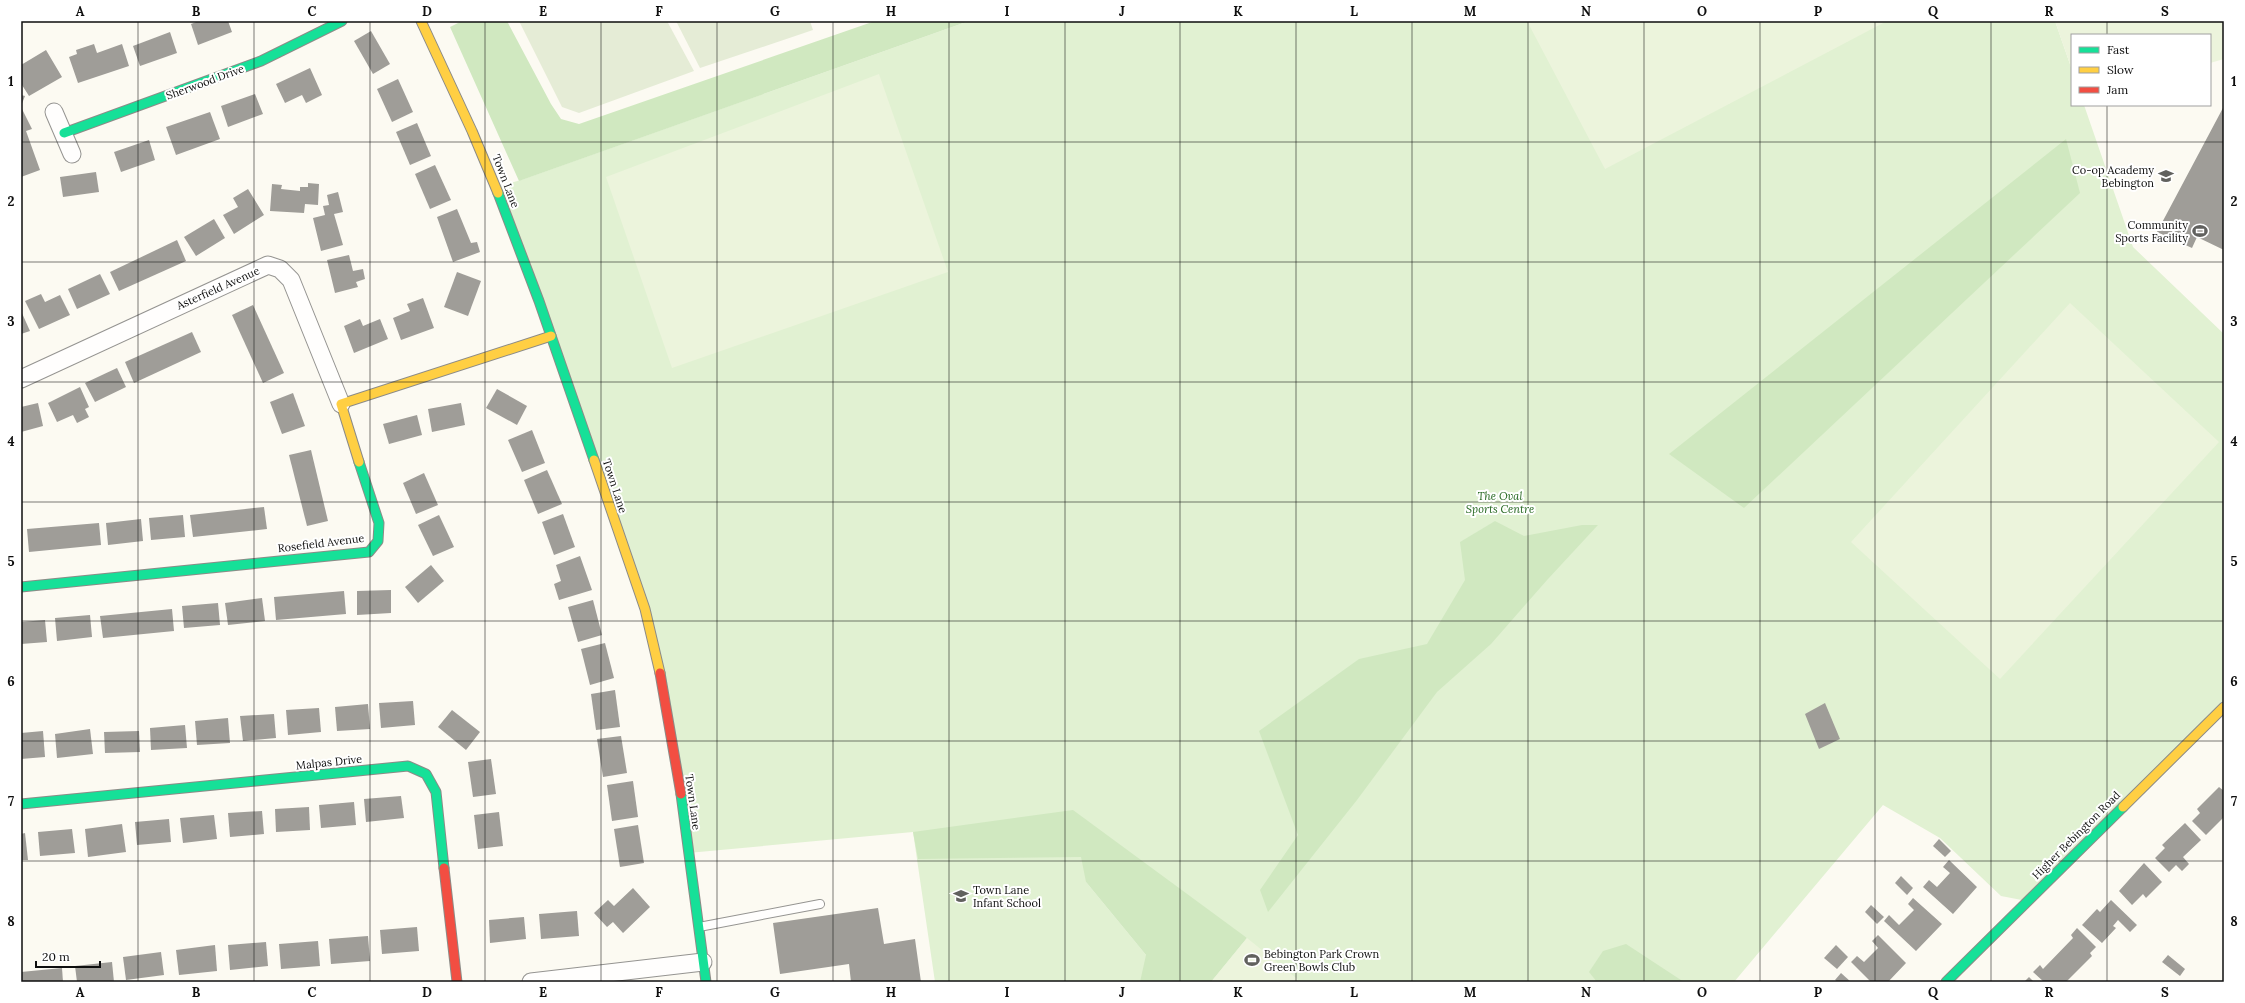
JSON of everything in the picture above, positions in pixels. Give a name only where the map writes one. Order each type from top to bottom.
[{"type":"street","name":"Sherwood Drive","points":[[64,133],[261,61],[342,21]]},
{"type":"street","name":"Town Lane","points":[[421,21],[456,90],[492,174],[551,336],[611,513],[642,598],[657,657],[678,779],[706,982]]},
{"type":"street","points":[[54,112],[72,154]]},
{"type":"street","name":"Asterfield Avenue","points":[[21,379],[268,265],[280,269],[291,280],[341,404]]},
{"type":"street","points":[[341,404],[551,336]]},
{"type":"street","name":"Rosefield Avenue","points":[[21,587],[369,552],[378,541],[379,523],[341,404]]},
{"type":"street","name":"Higher Bebington Road","points":[[1946,982],[2224,707]]},
{"type":"street","name":"Malpas Drive","points":[[21,804],[408,766],[420,768],[431,778],[436,792],[457,982]]},
{"type":"street","points":[[531,982],[703,962]]},
{"type":"lane","points":[[698,927],[820,904]]},
{"type":"green space","points":[[462,21],[507,21],[551,104],[561,119],[579,124],[875,21],[969,21],[519,181],[450,27]]},
{"type":"green space","points":[[519,21],[667,21],[694,71],[579,113],[562,107]]},
{"type":"green space","points":[[676,21],[810,21],[813,30],[700,68]]},
{"type":"green space","name":"The Oval Sports Centre","points":[[969,21],[2055,21],[2071,67],[2071,106],[2084,106],[2133,247],[2224,334],[2224,707],[2027,901],[2001,896],[1940,838],[1883,805],[1734,982],[1211,982],[1247,938],[1086,882],[1146,955],[1151,982],[935,982],[913,832],[688,853],[657,657],[497,187],[524,179]]},
{"type":"green space","points":[[1527,21],[1887,21],[1605,169]]},
{"type":"green space","points":[[2055,21],[2224,21],[2224,59],[2211,63],[2211,34],[2071,34],[2071,67]]},
{"type":"green space","points":[[879,74],[948,272],[672,368],[606,177]]},
{"type":"green space","points":[[2066,139],[2080,193],[1744,508],[1669,454]]},
{"type":"green space","points":[[2070,303],[2219,442],[2000,679],[1851,542]]},
{"type":"green space","points":[[1495,521],[1524,536],[1582,525],[1598,525],[1491,644],[1437,692],[1357,800],[1268,912],[1260,890],[1298,835],[1259,731],[1359,659],[1427,644],[1465,580],[1460,542]]},
{"type":"green space","points":[[1073,810],[1247,938],[1211,982],[1140,982],[1146,955],[1086,882],[1081,857],[918,859],[913,832]]},
{"type":"green space","name":"Bebington Park Crown Green Bowls Club","points":[[1247,938],[1301,982],[1211,982]]},
{"type":"green space","points":[[1626,944],[1684,982],[1597,982],[1589,972],[1603,951]]},
{"type":"building","points":[[199,21],[228,21],[232,32],[198,45],[191,24]]},
{"type":"building","points":[[371,31],[390,64],[373,74],[354,41]]},
{"type":"building","points":[[170,32],[177,53],[140,66],[133,46]]},
{"type":"building","points":[[94,44],[97,53],[122,44],[129,66],[78,83],[69,57],[77,54],[76,50]]},
{"type":"building","points":[[46,50],[62,77],[29,96],[22,85],[21,86],[21,65]]},
{"type":"building","points":[[310,68],[322,95],[306,103],[302,95],[285,103],[276,84]]},
{"type":"building","points":[[398,79],[413,112],[392,122],[377,89]]},
{"type":"building","points":[[255,94],[263,114],[228,127],[221,106]]},
{"type":"building","points":[[21,95],[25,96],[21,106]]},
{"type":"building","points":[[2224,106],[2224,250],[2197,237],[2192,248],[2157,232]]},
{"type":"building","points":[[21,107],[32,129],[26,131],[40,170],[21,177]]},
{"type":"building","points":[[210,112],[220,139],[176,155],[166,127]]},
{"type":"building","points":[[417,123],[431,156],[410,165],[396,132]]},
{"type":"building","points":[[149,140],[155,160],[121,172],[114,152]]},
{"type":"building","points":[[435,165],[451,200],[430,209],[415,174]]},
{"type":"building","points":[[96,172],[99,192],[63,197],[60,177]]},
{"type":"building","points":[[308,183],[319,184],[318,205],[305,204],[304,213],[270,211],[272,184],[282,185],[281,189],[300,191],[300,187],[308,187]]},
{"type":"building","points":[[248,189],[264,215],[234,234],[223,215],[238,207],[233,198]]},
{"type":"building","points":[[338,192],[343,212],[334,214],[343,245],[321,251],[313,218],[325,215],[323,206],[329,205],[327,195]]},
{"type":"building","points":[[457,209],[471,243],[477,242],[480,252],[453,262],[437,217]]},
{"type":"building","points":[[214,219],[225,238],[196,256],[184,237]]},
{"type":"building","points":[[177,240],[186,261],[119,291],[110,272]]},
{"type":"building","points":[[349,255],[353,271],[363,269],[365,279],[356,282],[358,287],[335,293],[327,260]]},
{"type":"building","points":[[457,272],[481,281],[468,316],[444,307]]},
{"type":"building","points":[[100,274],[110,294],[77,309],[68,289]]},
{"type":"building","points":[[41,294],[45,302],[60,295],[70,315],[39,329],[25,301]]},
{"type":"building","points":[[423,298],[434,328],[401,340],[393,318],[410,311],[407,304]]},
{"type":"building","points":[[253,305],[284,373],[263,383],[232,315]]},
{"type":"building","points":[[21,311],[30,331],[21,334]]},
{"type":"building","points":[[360,319],[363,326],[380,319],[388,339],[354,353],[344,326]]},
{"type":"building","points":[[192,332],[201,352],[134,383],[125,362]]},
{"type":"building","points":[[117,368],[126,387],[95,402],[85,383]]},
{"type":"building","points":[[80,387],[89,407],[85,409],[89,417],[77,423],[73,415],[57,422],[48,403]]},
{"type":"building","points":[[497,389],[527,406],[517,425],[486,408]]},
{"type":"building","points":[[293,393],[305,426],[282,434],[270,402]]},
{"type":"building","points":[[38,403],[43,426],[21,432],[21,407]]},
{"type":"building","points":[[461,403],[465,425],[432,432],[428,409]]},
{"type":"building","points":[[417,415],[422,435],[389,444],[383,424]]},
{"type":"building","points":[[532,430],[545,463],[522,472],[508,440]]},
{"type":"building","points":[[311,450],[328,521],[307,526],[289,455]]},
{"type":"building","points":[[547,470],[562,504],[538,514],[524,480]]},
{"type":"building","points":[[424,473],[438,505],[416,514],[403,483]]},
{"type":"building","points":[[264,507],[267,529],[193,537],[190,515]]},
{"type":"building","points":[[563,514],[575,547],[554,555],[542,522]]},
{"type":"building","points":[[183,515],[185,537],[151,540],[149,518]]},
{"type":"building","points":[[439,515],[454,547],[433,556],[418,525]]},
{"type":"building","points":[[141,519],[143,541],[108,545],[106,523]]},
{"type":"building","points":[[99,523],[101,545],[29,552],[27,529]]},
{"type":"building","points":[[580,556],[592,590],[559,600],[554,584],[561,581],[556,565]]},
{"type":"building","points":[[431,565],[444,581],[418,603],[405,587]]},
{"type":"building","points":[[391,590],[391,613],[357,615],[357,591]]},
{"type":"building","points":[[344,591],[346,614],[276,620],[274,597]]},
{"type":"building","points":[[262,598],[265,621],[228,625],[225,603]]},
{"type":"building","points":[[593,600],[602,635],[578,642],[568,607]]},
{"type":"building","points":[[218,603],[220,625],[184,628],[182,606]]},
{"type":"building","points":[[172,609],[174,631],[103,638],[100,616]]},
{"type":"building","points":[[90,615],[92,637],[57,641],[55,618]]},
{"type":"building","points":[[45,620],[47,642],[21,644],[21,622]]},
{"type":"building","points":[[605,643],[614,678],[590,685],[581,649]]},
{"type":"building","points":[[615,690],[620,727],[596,730],[591,694]]},
{"type":"building","points":[[413,701],[415,725],[381,728],[379,703]]},
{"type":"building","points":[[1825,703],[1840,739],[1819,749],[1805,714]]},
{"type":"building","points":[[368,704],[370,729],[337,731],[335,707]]},
{"type":"building","points":[[319,708],[321,732],[288,735],[286,710]]},
{"type":"building","points":[[452,710],[480,732],[466,750],[438,727]]},
{"type":"building","points":[[274,714],[276,738],[243,741],[240,716]]},
{"type":"building","points":[[228,718],[230,743],[197,745],[195,721]]},
{"type":"building","points":[[185,725],[187,748],[151,750],[150,728]]},
{"type":"building","points":[[90,729],[93,754],[57,758],[55,734]]},
{"type":"building","points":[[43,731],[45,757],[21,759],[21,733]]},
{"type":"building","points":[[139,731],[140,752],[105,753],[104,732]]},
{"type":"building","points":[[621,736],[627,773],[603,777],[597,739]]},
{"type":"building","points":[[491,759],[496,794],[473,797],[468,762]]},
{"type":"building","points":[[633,781],[638,817],[612,821],[607,785]]},
{"type":"building","points":[[2219,787],[2224,791],[2224,817],[2206,835],[2192,821],[2200,813],[2197,809]]},
{"type":"building","points":[[401,796],[404,818],[366,822],[364,799]]},
{"type":"building","points":[[354,802],[356,825],[321,828],[319,805]]},
{"type":"building","points":[[309,807],[310,830],[276,832],[275,809]]},
{"type":"building","points":[[262,811],[264,834],[230,837],[228,813]]},
{"type":"building","points":[[499,812],[503,846],[478,849],[474,815]]},
{"type":"building","points":[[214,815],[217,839],[183,843],[180,818]]},
{"type":"building","points":[[169,819],[171,842],[137,845],[135,822]]},
{"type":"building","points":[[2185,823],[2201,840],[2183,857],[2189,864],[2182,871],[2176,865],[2169,872],[2155,858],[2165,848],[2162,845]]},
{"type":"building","points":[[122,824],[126,852],[88,857],[85,829]]},
{"type":"building","points":[[638,825],[644,863],[620,867],[614,829]]},
{"type":"building","points":[[72,829],[75,853],[40,856],[38,832]]},
{"type":"building","points":[[25,833],[28,860],[21,860],[21,834]]},
{"type":"building","points":[[1939,839],[1951,851],[1945,857],[1933,846]]},
{"type":"building","points":[[1949,860],[1977,887],[1953,914],[1923,887],[1929,880],[1937,887],[1950,873],[1943,867]]},
{"type":"building","points":[[2144,863],[2162,882],[2146,898],[2143,894],[2132,905],[2119,891]]},
{"type":"building","points":[[1901,876],[1913,888],[1907,895],[1895,883]]},
{"type":"building","points":[[633,888],[650,907],[623,933],[613,922],[607,927],[594,913],[608,900],[614,906]]},
{"type":"building","points":[[1913,898],[1942,924],[1916,951],[1884,921],[1889,915],[1899,925],[1914,910],[1908,904]]},
{"type":"building","points":[[2111,900],[2137,925],[2130,932],[2118,920],[2113,926],[2116,928],[2102,943],[2082,925],[2097,909],[2100,912]]},
{"type":"building","points":[[1871,905],[1884,917],[1877,924],[1865,912]]},
{"type":"building","points":[[878,908],[884,944],[915,939],[921,982],[851,982],[849,964],[780,974],[773,923]]},
{"type":"building","points":[[577,911],[579,936],[541,939],[539,914]]},
{"type":"building","points":[[524,917],[526,939],[490,943],[489,920]]},
{"type":"building","points":[[417,927],[419,951],[382,954],[380,930]]},
{"type":"building","points":[[2077,928],[2096,947],[2090,953],[2092,956],[2066,982],[2044,982],[2033,972],[2040,965],[2043,969],[2073,938],[2071,935]]},
{"type":"building","points":[[1878,935],[1906,963],[1888,982],[1871,982],[1851,962],[1857,956],[1864,962],[1878,948],[1872,941]]},
{"type":"building","points":[[368,936],[370,961],[331,964],[329,939]]},
{"type":"building","points":[[318,941],[320,966],[281,969],[279,944]]},
{"type":"building","points":[[266,942],[268,966],[230,970],[228,945]]},
{"type":"building","points":[[215,945],[217,971],[179,975],[176,950]]},
{"type":"building","points":[[1836,945],[1848,957],[1837,969],[1824,958]]},
{"type":"building","points":[[161,952],[164,975],[126,980],[123,957]]},
{"type":"building","points":[[2168,955],[2185,969],[2180,976],[2162,962]]},
{"type":"building","points":[[112,962],[114,982],[77,982],[75,966]]},
{"type":"building","points":[[62,968],[63,982],[21,982],[21,972]]},
{"type":"building","points":[[1841,973],[1851,982],[1838,982],[1835,980]]},
{"type":"building","points":[[2029,977],[2034,982],[2024,982]]},
{"type":"traffic: fast","points":[[64,133],[261,61],[342,21]]},
{"type":"traffic: fast","points":[[498,193],[539,301],[594,460]]},
{"type":"traffic: fast","points":[[21,587],[369,552],[378,541],[379,523],[359,462]]},
{"type":"traffic: fast","points":[[21,804],[408,766],[426,774],[436,792],[444,868]]},
{"type":"traffic: fast","points":[[681,794],[706,982]]},
{"type":"traffic: fast","points":[[1946,982],[2123,807]]},
{"type":"traffic: slow","points":[[421,21],[472,131],[498,193]]},
{"type":"traffic: slow","points":[[359,462],[341,404],[551,336]]},
{"type":"traffic: slow","points":[[594,460],[645,609],[660,673]]},
{"type":"traffic: slow","points":[[2123,807],[2224,707]]},
{"type":"traffic: jam","points":[[660,673],[681,794]]},
{"type":"traffic: jam","points":[[444,868],[457,982]]},
{"type":"place","name":"Co-op Academy Bebington","points":[[2166,176]]},
{"type":"place","name":"Community Sports Facility","points":[[2200,231]]},
{"type":"place","name":"Town Lane Infant School","points":[[961,896]]},
{"type":"place","name":"Bebington Park Crown Green Bowls Club","points":[[1252,960]]}]
